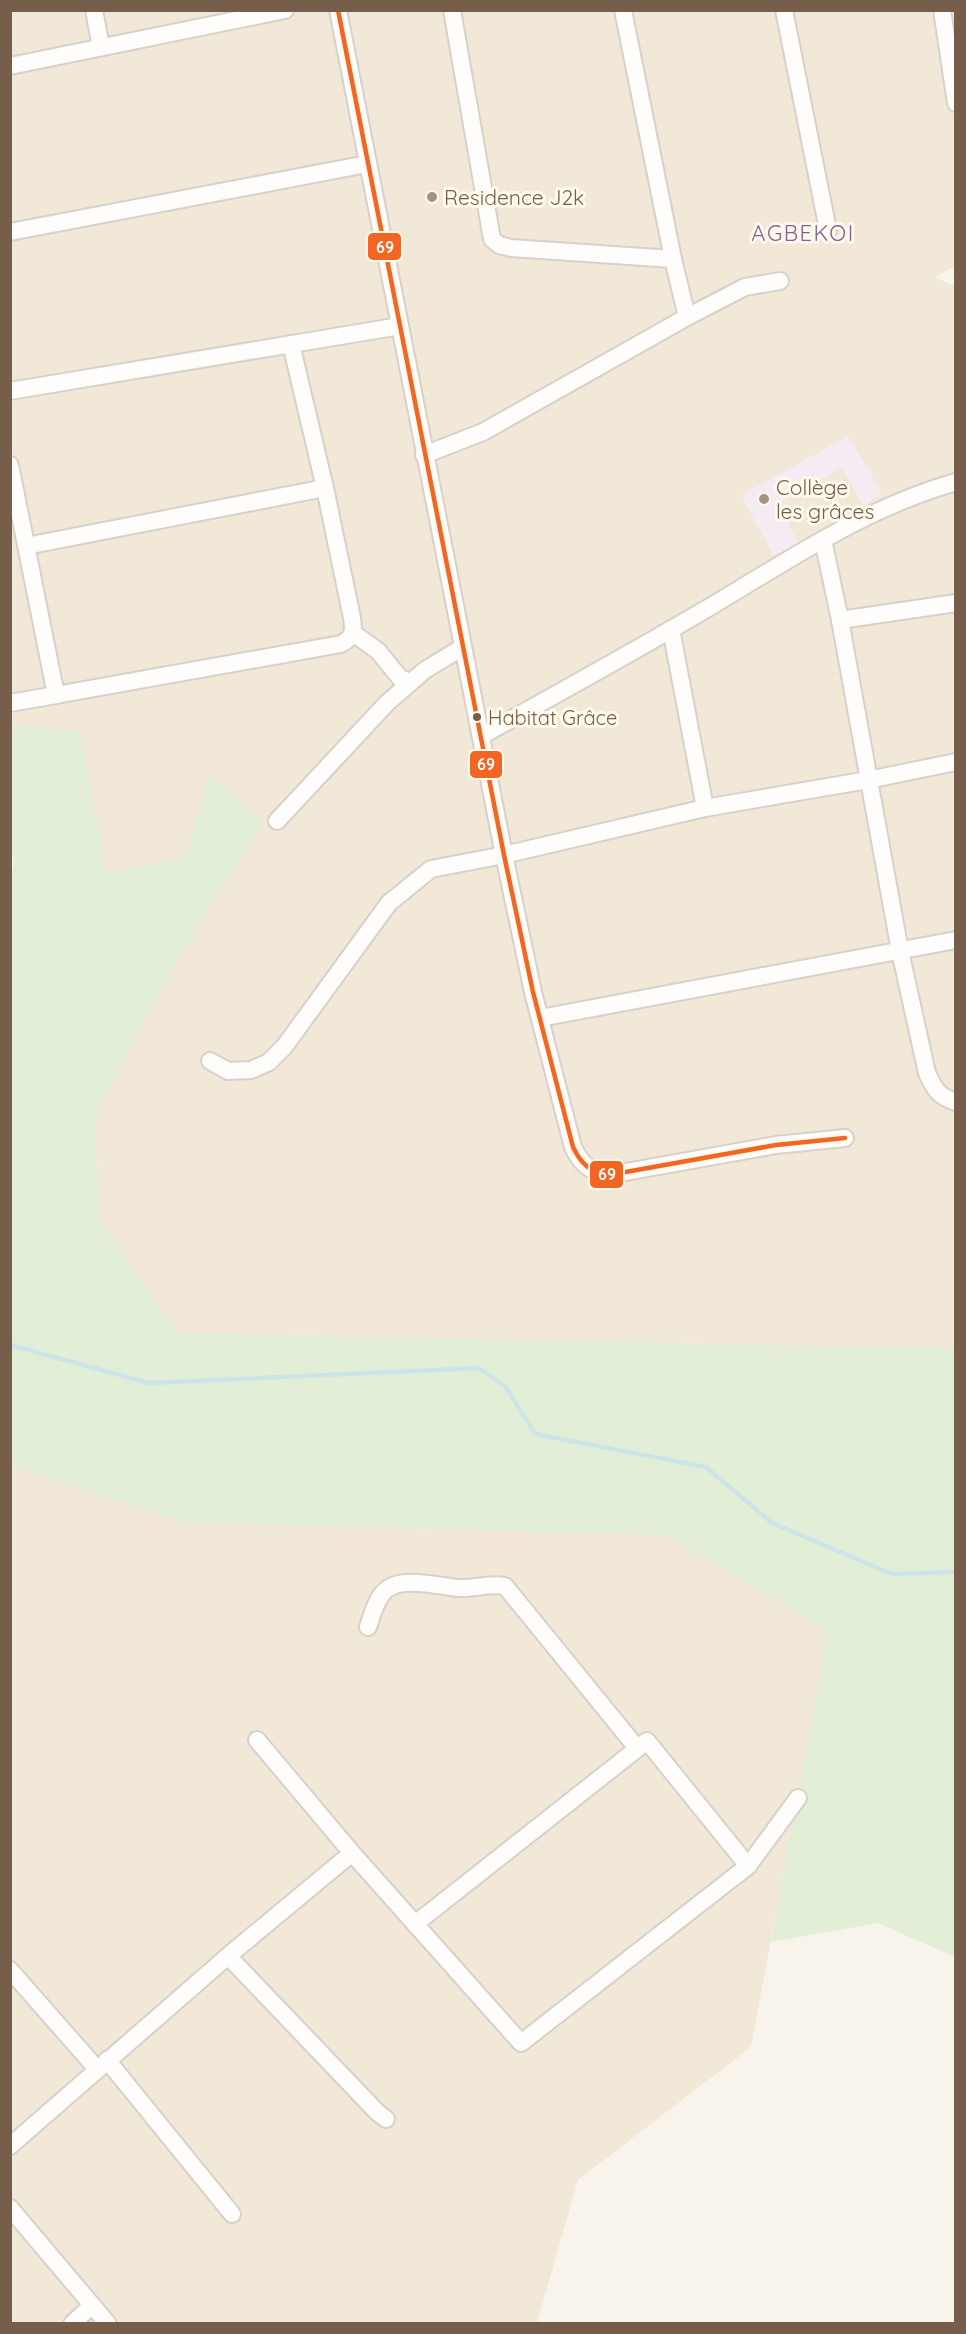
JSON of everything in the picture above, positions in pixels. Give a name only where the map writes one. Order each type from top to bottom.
[{"type":"street","points":[[94,10],[101,47]]},
{"type":"street","points":[[10,66],[250,14],[285,10]]},
{"type":"street","points":[[338,10],[504,855],[540,1018],[573,1147],[580,1161],[595,1173],[609,1174],[776,1145],[845,1138]]},
{"type":"street","points":[[452,10],[492,239],[499,245],[511,248],[673,259]]},
{"type":"street","points":[[623,10],[673,259],[687,317]]},
{"type":"street","points":[[784,10],[828,230]]},
{"type":"street","points":[[942,10],[956,103]]},
{"type":"street","points":[[10,232],[367,164]]},
{"type":"street","points":[[424,455],[483,432],[687,317],[745,287],[780,281]]},
{"type":"street","points":[[10,391],[400,326]]},
{"type":"street","points":[[10,703],[341,644],[349,640],[353,633],[352,618],[325,488],[291,344]]},
{"type":"street","points":[[10,465],[16,526],[26,546],[56,695]]},
{"type":"street","points":[[481,736],[672,629],[823,540],[921,492],[956,482]]},
{"type":"street","points":[[26,546],[325,488]]},
{"type":"street","points":[[823,540],[840,620],[900,951],[927,1073],[934,1089],[945,1099],[956,1102]]},
{"type":"street","points":[[840,620],[956,603]]},
{"type":"street","points":[[672,629],[705,808]]},
{"type":"street","points":[[353,633],[378,651],[391,670],[400,678],[410,682]]},
{"type":"street","points":[[277,821],[387,703],[425,670],[463,647]]},
{"type":"street","points":[[210,1061],[228,1071],[251,1070],[269,1062],[284,1047],[388,903],[431,869],[504,855],[705,808],[868,780],[956,762]]},
{"type":"street","points":[[540,1018],[956,940]]},
{"type":"street","points":[[368,1627],[386,1589],[399,1583],[423,1583],[462,1588],[496,1584],[505,1586],[638,1748]]},
{"type":"street","points":[[257,1740],[352,1853],[521,2043],[748,1866],[798,1798]]},
{"type":"street","points":[[415,1924],[647,1741],[748,1866]]},
{"type":"street","points":[[10,2146],[228,1956],[352,1853]]},
{"type":"street","points":[[228,1956],[386,2119]]},
{"type":"street","points":[[10,1970],[102,2064],[232,2214]]},
{"type":"street","points":[[10,2208],[108,2324]]},
{"type":"street","points":[[72,2324],[92,2305]]},
{"type":"shaded area","points":[[11,11],[955,11],[955,266],[935,277],[956,287],[955,1349],[177,1333],[100,1223],[94,1117],[173,967],[263,821],[186,856],[107,875],[79,732],[11,724]]},
{"type":"shaded area","name":"Collège les grâces","points":[[848,436],[882,492],[864,507],[842,468],[778,503],[801,547],[776,560],[741,495]]},
{"type":"shaded area","points":[[11,1466],[184,1522],[666,1535],[829,1630],[751,2047],[578,2180],[537,2323],[11,2324]]},
{"type":"green space","points":[[11,724],[79,732],[107,875],[186,856],[209,776],[263,821],[173,967],[94,1117],[100,1223],[177,1333],[955,1349],[955,1957],[878,1923],[771,1942],[828,1630],[666,1535],[184,1522],[11,1466],[10,879],[14,864],[10,843]]},
{"type":"waterway","points":[[10,1345],[149,1383],[479,1368],[506,1387],[535,1434],[706,1467],[772,1523],[892,1574],[956,1572]]},
{"type":"transit line","name":"69","points":[[338,10],[504,855],[533,992],[573,1147],[587,1166],[596,1172],[609,1175],[776,1145],[845,1138]]},
{"type":"place","name":"Residence J2k","points":[[432,197]]},
{"type":"place","name":"Collège les grâces","points":[[764,499]]},
{"type":"place","name":"Habitat Grâce","points":[[477,717]]},
{"type":"district","name":"AGBEKOI","points":[[803,233]]}]
